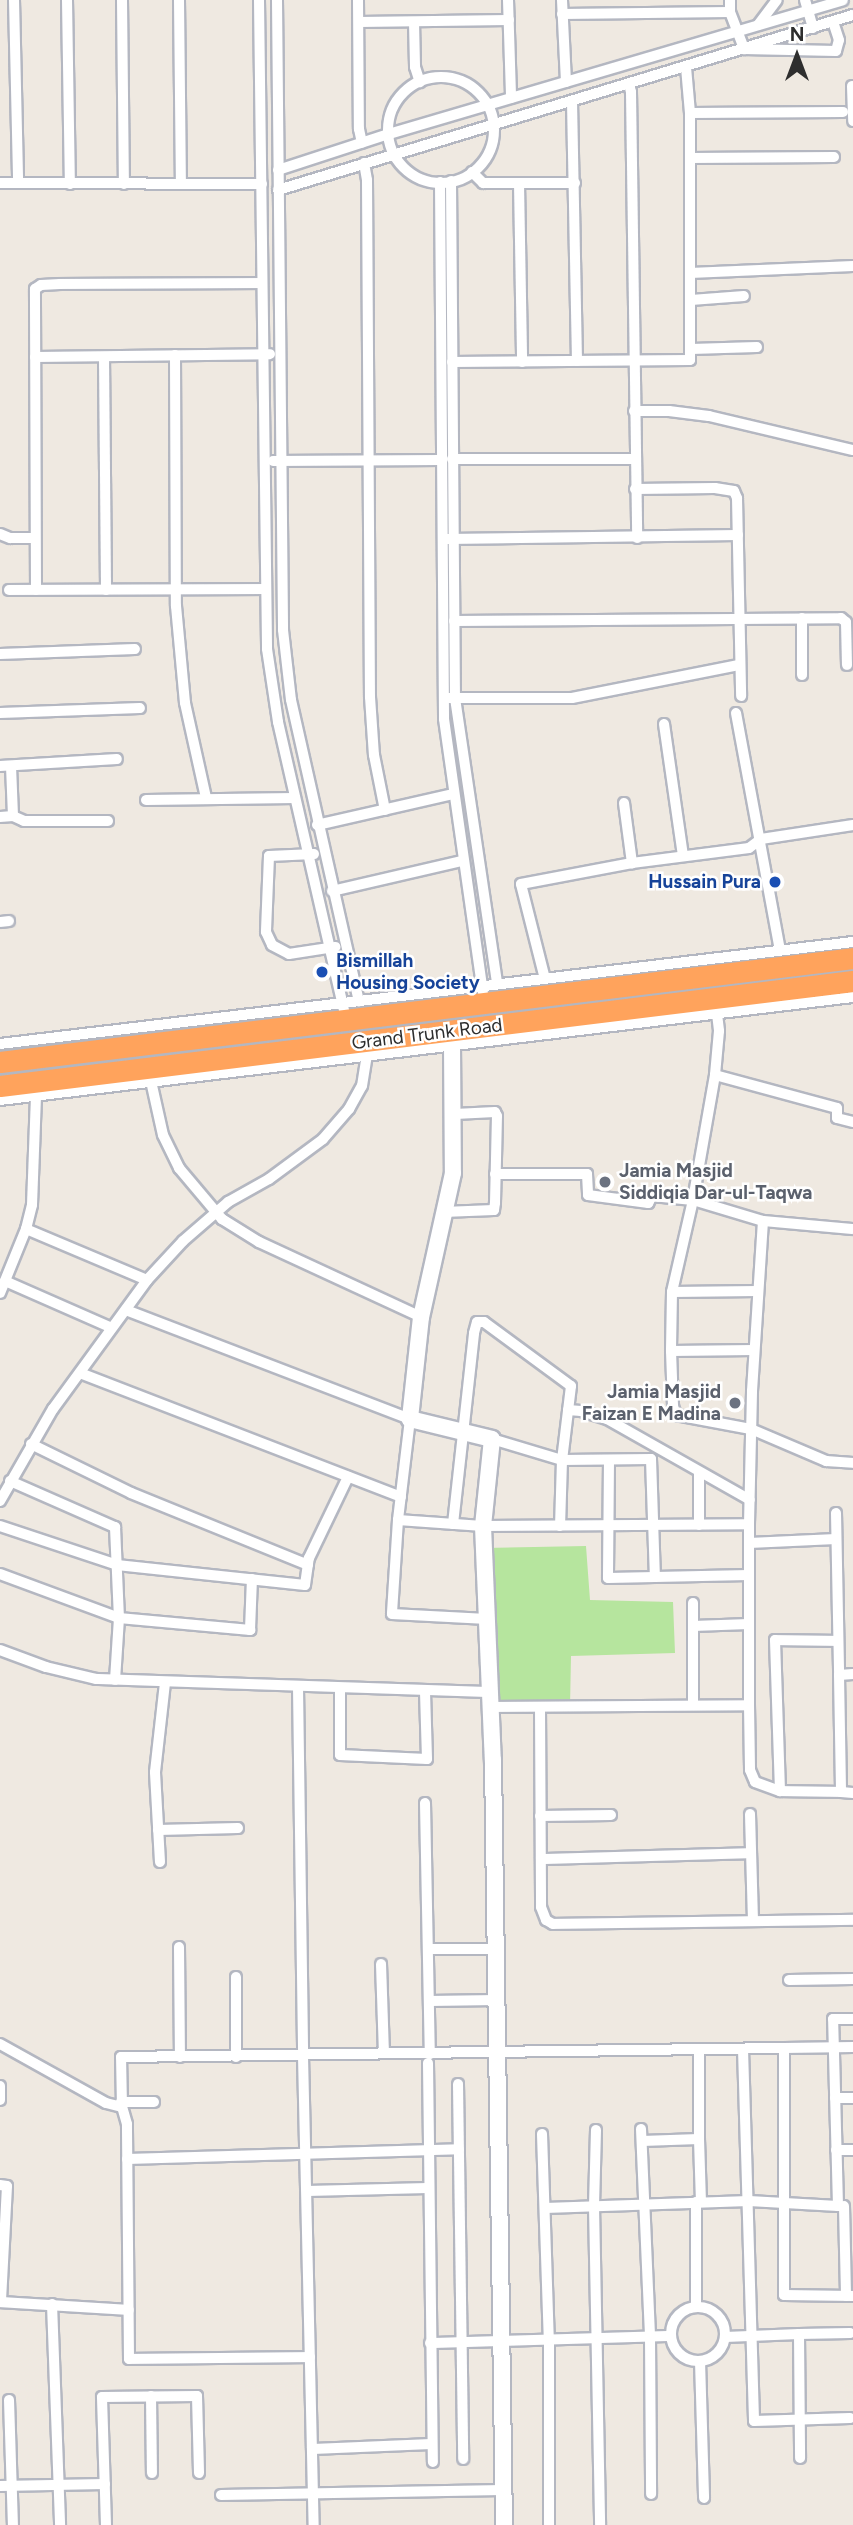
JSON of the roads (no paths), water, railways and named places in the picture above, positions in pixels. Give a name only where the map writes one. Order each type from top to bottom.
[{"type":"highway","name":"Grand Trunk Road","points":[[0,1062],[43,1048],[153,1043],[189,1030],[488,991],[853,958]]},
{"type":"highway","name":"Grand Trunk Road","points":[[0,1086],[154,1074],[853,981]]},
{"type":"highway","points":[[153,1043],[154,1074]]},
{"type":"street","points":[[14,0],[18,183]]},
{"type":"street","points":[[67,0],[70,184]]},
{"type":"street","points":[[122,0],[124,184]]},
{"type":"street","points":[[180,0],[181,183]]},
{"type":"street","points":[[259,0],[265,589],[272,692],[344,1010],[359,1000],[488,991],[545,979],[853,942]]},
{"type":"street","points":[[277,0],[278,354],[286,667],[317,825],[359,1000]]},
{"type":"street","points":[[358,0],[359,129],[362,143]]},
{"type":"street","points":[[508,0],[511,98]]},
{"type":"street","points":[[562,0],[566,82]]},
{"type":"street","points":[[730,0],[730,12],[744,49]]},
{"type":"street","points":[[758,24],[777,0]]},
{"type":"street","points":[[278,170],[388,134],[738,31],[806,5],[843,0]]},
{"type":"street","points":[[806,5],[813,28]]},
{"type":"street","points":[[562,14],[730,12]]},
{"type":"street","points":[[278,190],[853,16]]},
{"type":"street","points":[[359,22],[509,20]]},
{"type":"street","points":[[414,22],[415,67],[420,82]]},
{"type":"street","points":[[744,49],[836,51],[839,40],[834,22]]},
{"type":"street","points":[[452,362],[685,362],[691,357],[690,113],[686,67]]},
{"type":"street","points":[[260,69],[277,69]]},
{"type":"street","points":[[437,78],[454,79],[470,86],[488,105],[494,125],[489,151],[472,172],[445,182],[417,176],[404,167],[394,154],[388,134],[390,118],[396,103],[406,90],[420,82],[437,78]]},
{"type":"street","points":[[629,84],[637,538]]},
{"type":"street","points":[[852,86],[853,121]]},
{"type":"street","points":[[572,101],[577,361]]},
{"type":"street","points":[[690,113],[843,112]]},
{"type":"street","points":[[690,158],[834,157]]},
{"type":"street","points":[[364,163],[367,180],[370,711],[385,810]]},
{"type":"street","points":[[472,172],[483,183],[575,183]]},
{"type":"street","points":[[445,182],[449,698],[453,794],[462,861],[488,991]]},
{"type":"street","points":[[0,183],[262,184]]},
{"type":"street","points":[[519,183],[522,362]]},
{"type":"street","points":[[690,273],[853,266]]},
{"type":"street","points":[[36,590],[33,292],[37,286],[262,283]]},
{"type":"street","points":[[691,300],[744,296]]},
{"type":"street","points":[[446,304],[452,362],[446,412]]},
{"type":"street","points":[[691,349],[757,347]]},
{"type":"street","points":[[35,357],[278,354]]},
{"type":"street","points":[[175,355],[177,590],[185,703],[206,798]]},
{"type":"street","points":[[104,357],[106,590]]},
{"type":"street","points":[[634,411],[669,411],[709,416],[853,450]]},
{"type":"street","points":[[263,461],[634,459]]},
{"type":"street","points":[[635,489],[715,488],[734,491],[738,535],[741,696]]},
{"type":"street","points":[[0,534],[10,538],[34,538]]},
{"type":"street","points":[[447,539],[738,535]]},
{"type":"street","points":[[447,539],[454,621],[449,698],[488,991]]},
{"type":"street","points":[[9,590],[265,589]]},
{"type":"street","points":[[802,618],[802,675]]},
{"type":"street","points":[[454,621],[844,619],[847,665]]},
{"type":"street","points":[[0,654],[135,649]]},
{"type":"street","points":[[449,698],[572,698],[739,665]]},
{"type":"street","points":[[0,713],[140,708]]},
{"type":"street","points":[[736,713],[780,950]]},
{"type":"street","points":[[664,724],[683,856]]},
{"type":"street","points":[[13,817],[6,766],[117,759]]},
{"type":"street","points":[[317,825],[453,794]]},
{"type":"street","points":[[146,800],[295,798]]},
{"type":"street","points":[[624,803],[632,863]]},
{"type":"street","points":[[0,817],[13,817],[24,821],[108,821]]},
{"type":"street","points":[[545,979],[521,884],[632,863],[749,848],[761,839],[853,825]]},
{"type":"street","points":[[324,852],[308,856],[269,856],[266,932],[272,946],[289,954],[344,945]]},
{"type":"street","points":[[332,891],[462,861]]},
{"type":"street","points":[[0,1100],[154,1074],[367,1056],[853,997]]},
{"type":"street","points":[[717,1014],[719,1031],[715,1074],[693,1200],[672,1292],[673,1406],[676,1415],[751,1429],[826,1461],[853,1462]]},
{"type":"street","points":[[0,1044],[43,1048],[189,1030]]},
{"type":"street","points":[[452,1045],[455,1114],[453,1173],[421,1317],[398,1520],[392,1614],[487,1619]]},
{"type":"street","points":[[1,1498],[31,1444],[110,1327],[147,1280],[183,1241],[216,1212],[298,1159],[323,1139],[349,1109],[362,1086],[367,1056]]},
{"type":"street","points":[[154,1074],[163,1135],[174,1157],[216,1212],[259,1242],[421,1317]]},
{"type":"street","points":[[715,1074],[837,1108],[836,1118],[853,1122]]},
{"type":"street","points":[[0,1293],[26,1229],[32,1205],[36,1095]]},
{"type":"street","points":[[443,1212],[494,1210],[495,1112],[455,1114]]},
{"type":"street","points":[[495,1174],[587,1174],[588,1195],[648,1203],[652,1195],[693,1200],[762,1222],[853,1229]]},
{"type":"street","points":[[762,1222],[751,1429],[750,1770],[755,1782],[780,1791],[847,1793],[839,1675],[836,1513]]},
{"type":"street","points":[[26,1229],[147,1280]]},
{"type":"street","points":[[5,1281],[110,1327]]},
{"type":"street","points":[[672,1292],[758,1291]]},
{"type":"street","points":[[126,1310],[410,1419],[562,1460],[651,1459],[655,1577]]},
{"type":"street","points":[[453,1524],[477,1322],[484,1322],[571,1386],[562,1460],[560,1526]]},
{"type":"street","points":[[671,1351],[754,1350]]},
{"type":"street","points":[[80,1373],[401,1497]]},
{"type":"street","points":[[568,1410],[582,1411],[607,1419],[750,1500]]},
{"type":"street","points":[[492,1439],[483,1526],[491,1700],[504,2525]]},
{"type":"street","points":[[31,1444],[131,1493],[308,1565]]},
{"type":"street","points":[[609,1460],[608,1578],[749,1575]]},
{"type":"street","points":[[699,1472],[699,1525]]},
{"type":"street","points":[[0,1526],[117,1565],[304,1585],[308,1565],[348,1477]]},
{"type":"street","points":[[10,1481],[115,1527],[119,1618],[115,1681]]},
{"type":"street","points":[[398,1520],[483,1526],[749,1524]]},
{"type":"street","points":[[749,1543],[836,1539]]},
{"type":"street","points":[[0,1574],[119,1618],[250,1630],[252,1580]]},
{"type":"street","points":[[693,1603],[693,1705]]},
{"type":"street","points":[[693,1626],[749,1625]]},
{"type":"street","points":[[780,1791],[775,1640],[838,1640]]},
{"type":"street","points":[[0,1650],[46,1667],[115,1681],[425,1690],[540,1707],[749,1705]]},
{"type":"street","points":[[839,1675],[853,1674]]},
{"type":"street","points":[[160,1862],[155,1772],[165,1683]]},
{"type":"street","points":[[298,1687],[314,2525]]},
{"type":"street","points":[[340,1689],[340,1755],[427,1759],[425,1690]]},
{"type":"street","points":[[540,1707],[541,1915],[553,1924],[853,1920]]},
{"type":"street","points":[[425,1803],[433,2462]]},
{"type":"street","points":[[750,1814],[753,1921]]},
{"type":"street","points":[[541,1816],[611,1815]]},
{"type":"street","points":[[158,1829],[238,1828]]},
{"type":"street","points":[[541,1859],[751,1853]]},
{"type":"street","points":[[179,1947],[180,2057]]},
{"type":"street","points":[[428,1949],[496,1949]]},
{"type":"street","points":[[381,1964],[384,2053]]},
{"type":"street","points":[[236,1977],[236,2057]]},
{"type":"street","points":[[789,1980],[853,1979]]},
{"type":"street","points":[[429,2001],[497,2000]]},
{"type":"street","points":[[784,2048],[784,2295],[849,2296],[849,2235],[836,2150],[833,2019],[853,2019]]},
{"type":"street","points":[[0,2044],[106,2103],[154,2102]]},
{"type":"street","points":[[310,2357],[133,2360],[127,2356],[127,2124],[122,2104],[121,2057],[384,2053],[429,2059],[498,2054],[853,2047]]},
{"type":"street","points":[[743,2049],[754,2421],[850,2418]]},
{"type":"street","points":[[696,2307],[699,2050]]},
{"type":"street","points":[[458,2084],[463,2459]]},
{"type":"street","points":[[0,2086],[0,2100]]},
{"type":"street","points":[[835,2098],[853,2098]]},
{"type":"street","points":[[596,2130],[594,2206],[600,2525]]},
{"type":"street","points":[[542,2134],[548,2341],[549,2525]]},
{"type":"street","points":[[651,2494],[650,2337],[641,2135],[699,2139]]},
{"type":"street","points":[[127,2159],[459,2149]]},
{"type":"street","points":[[836,2150],[853,2150]]},
{"type":"street","points":[[0,2185],[7,2186],[0,2302],[129,2310]]},
{"type":"street","points":[[307,2191],[428,2188]]},
{"type":"street","points":[[545,2207],[749,2201],[784,2206],[845,2207]]},
{"type":"street","points":[[52,2304],[60,2525]]},
{"type":"street","points":[[696,2307],[714,2312],[721,2319],[725,2337],[720,2351],[700,2361],[691,2360],[677,2351],[671,2336],[675,2319],[688,2309],[696,2307]]},
{"type":"street","points":[[725,2337],[850,2333]]},
{"type":"street","points":[[799,2334],[800,2458]]},
{"type":"street","points":[[430,2343],[671,2336]]},
{"type":"street","points":[[700,2361],[704,2498]]},
{"type":"street","points":[[151,2396],[152,2473]]},
{"type":"street","points":[[106,2525],[102,2397],[197,2396],[199,2473]]},
{"type":"street","points":[[9,2400],[6,2486],[13,2525]]},
{"type":"street","points":[[312,2449],[432,2444]]},
{"type":"street","points":[[6,2486],[105,2484]]},
{"type":"street","points":[[221,2495],[503,2490]]},
{"type":"place","name":"Hussain Pura","points":[[775,882]]},
{"type":"place","name":"Bismillah Housing Society","points":[[322,972]]},
{"type":"place","name":"Jamia Masjid Siddiqia Dar-ul-Taqwa","points":[[605,1182]]},
{"type":"place","name":"Jamia Masjid Faizan E Madina","points":[[735,1403]]}]
